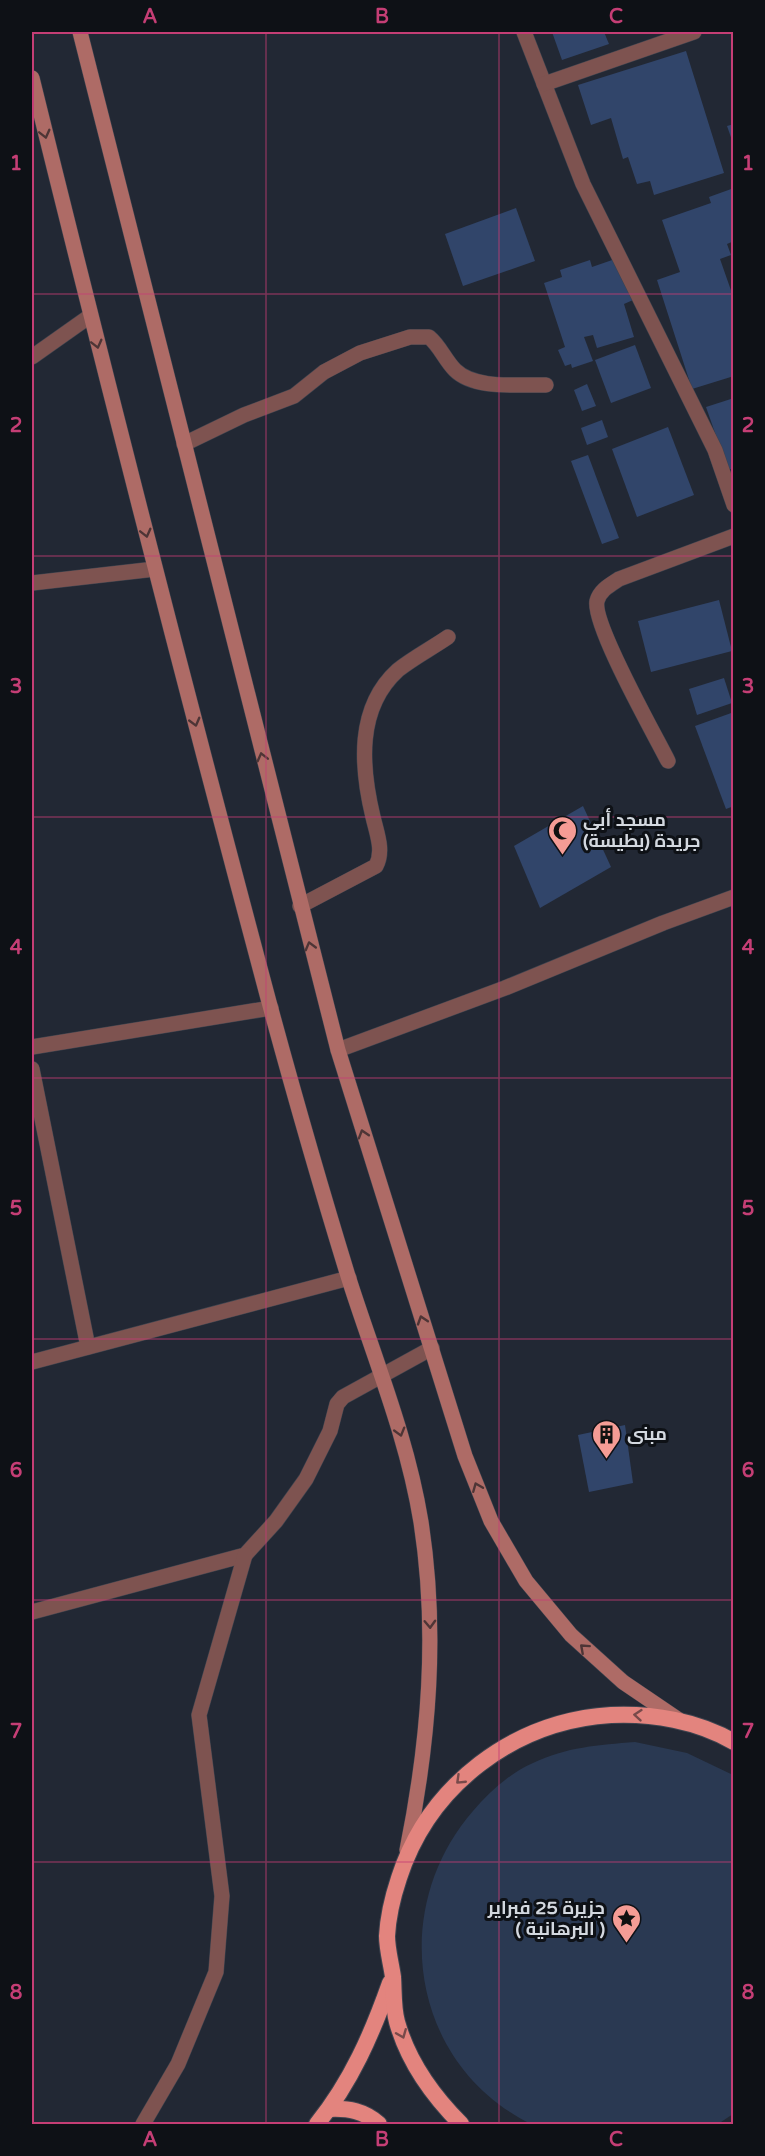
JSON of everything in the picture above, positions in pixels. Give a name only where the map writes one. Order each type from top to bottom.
[{"type":"highway","points":[[461,2124],[439,2102],[414,2064],[397,2021],[387,1936],[393,1896],[406,1858],[429,1816],[459,1780],[497,1750],[540,1729],[586,1717],[633,1714],[681,1721],[734,1742]]},
{"type":"highway","points":[[317,2124],[356,2068],[393,1977]]},
{"type":"highway","points":[[329,2109],[349,2108],[371,2117],[379,2124]]},
{"type":"main road","points":[[80,32],[338,1050],[465,1456],[491,1521],[526,1581],[571,1635],[622,1682],[681,1721]]},
{"type":"main road","points":[[32,78],[155,569],[271,1008],[349,1278],[384,1376],[410,1465],[421,1522],[428,1589],[431,1657],[427,1725],[419,1791],[406,1858]]},
{"type":"street","points":[[524,32],[583,184],[715,450],[734,505]]},
{"type":"street","points":[[544,84],[694,32]]},
{"type":"street","points":[[32,357],[90,315]]},
{"type":"street","points":[[184,444],[294,396],[324,372],[360,353],[410,337],[429,337],[440,346],[454,369],[470,381],[546,385]]},
{"type":"street","points":[[669,761],[607,638],[598,615],[597,602],[604,588],[619,579],[734,536]]},
{"type":"street","points":[[32,583],[155,569]]},
{"type":"street","points":[[300,906],[376,866],[381,856],[368,794],[364,743],[374,701],[398,671],[448,637]]},
{"type":"street","points":[[338,1050],[505,988],[663,922],[734,897]]},
{"type":"street","points":[[32,1047],[271,1008]]},
{"type":"street","points":[[32,1069],[88,1347]]},
{"type":"street","points":[[32,1362],[349,1278]]},
{"type":"street","points":[[143,2124],[178,2064],[216,1972],[222,1896],[199,1715],[245,1555],[276,1521],[306,1479],[330,1431],[337,1404],[352,1391],[384,1376],[432,1348]]},
{"type":"street","points":[[32,1612],[245,1555]]},
{"type":"shaded area","points":[[635,1742],[687,1753],[733,1775],[733,2114],[718,2124],[531,2124],[491,2098],[459,2064],[437,2025],[425,1982],[422,1938],[429,1893],[446,1850],[473,1811],[508,1778],[524,1767],[558,1753]]},
{"type":"building","points":[[552,32],[604,32],[609,44],[562,60]]},
{"type":"building","points":[[686,51],[724,173],[654,195],[650,181],[637,184],[628,157],[623,159],[611,118],[591,125],[578,85]]},
{"type":"building","points":[[734,124],[734,143],[733,143],[727,126]]},
{"type":"building","points":[[734,188],[734,241],[727,244],[731,255],[720,259],[734,299],[734,376],[692,389],[657,280],[680,272],[662,220],[711,203],[709,197]]},
{"type":"building","points":[[516,208],[535,261],[463,286],[445,234]]},
{"type":"building","points":[[618,258],[633,300],[624,304],[634,337],[597,348],[593,335],[584,337],[593,361],[572,368],[571,364],[565,366],[558,350],[565,347],[544,283],[562,277],[560,270],[590,260],[592,267]]},
{"type":"building","points":[[635,345],[651,388],[611,403],[595,360]]},
{"type":"building","points":[[587,384],[596,406],[582,411],[574,390]]},
{"type":"building","points":[[734,398],[734,468],[728,470],[706,407]]},
{"type":"building","points":[[602,420],[608,437],[587,445],[581,428]]},
{"type":"building","points":[[668,427],[694,495],[637,517],[612,449]]},
{"type":"building","points":[[588,455],[619,538],[602,544],[571,461]]},
{"type":"building","points":[[719,600],[732,651],[651,672],[638,621]]},
{"type":"building","points":[[724,678],[732,703],[697,715],[689,689]]},
{"type":"building","points":[[734,712],[734,806],[726,809],[695,726]]},
{"type":"building","name":"مسجد أبي جريدة (بطيسة)","points":[[583,806],[611,867],[540,908],[514,846]]},
{"type":"building","name":"مبنى","points":[[625,1425],[633,1483],[589,1492],[578,1435]]},
{"type":"place","name":"مسجد أبي جريدة (بطيسة)","points":[[562,856]]},
{"type":"place","name":"مبنى","points":[[606,1460]]},
{"type":"place","name":"جزيرة 25 فبراير ( البرهانية )","points":[[626,1944]]}]
